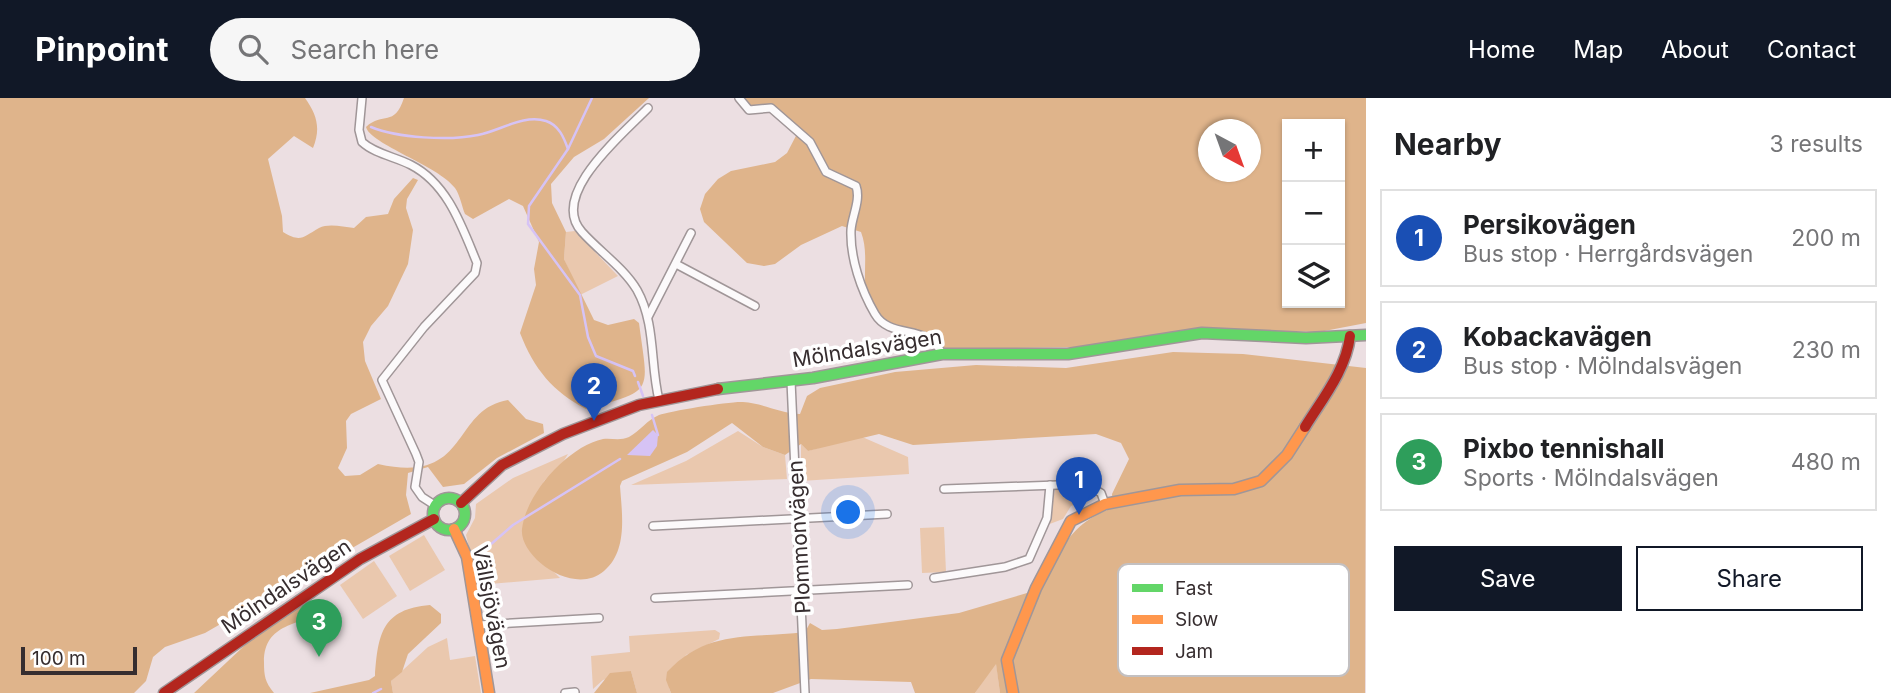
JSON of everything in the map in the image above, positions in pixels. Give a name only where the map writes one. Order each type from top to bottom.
[{"type":"street","points":[[362,98],[359,130],[362,142],[411,165],[435,182],[443,192],[477,263],[475,274],[424,327],[382,380],[419,462],[415,487],[422,497],[436,506]]},
{"type":"street","points":[[739,98],[749,110],[771,108],[810,142],[826,172],[856,186],[858,196],[851,232],[863,290],[876,315],[889,327],[929,338],[942,354]]},
{"type":"street","points":[[648,108],[576,190],[571,209],[572,218],[581,231],[627,276],[648,317],[659,400]]},
{"type":"street","points":[[648,317],[691,233]]},
{"type":"street","points":[[676,264],[755,306]]},
{"type":"street","name":"Mölndalsvägen","points":[[461,503],[489,475],[517,457],[563,434],[659,400],[734,386],[791,381],[942,354],[1068,354],[1202,333],[1306,338],[1366,335]]},
{"type":"street","points":[[1013,693],[1007,660],[1053,553],[1071,522],[1105,504],[1180,490],[1248,487],[1270,474],[1287,455],[1341,369],[1348,354],[1350,336]]},
{"type":"street","name":"Plommonvägen","points":[[791,381],[805,693]]},
{"type":"street","points":[[934,578],[1005,567],[1029,559],[1047,518],[1050,485]]},
{"type":"street","points":[[944,489],[1091,485],[1101,493],[1105,504]]},
{"type":"street","points":[[447,498],[461,503],[465,518],[454,529],[441,527],[434,519],[436,506],[447,498]]},
{"type":"street","points":[[653,526],[887,514]]},
{"type":"street","name":"Mölndalsvägen","points":[[164,693],[360,559],[434,519]]},
{"type":"street","name":"Vällsjövägen","points":[[454,529],[467,556],[489,693]]},
{"type":"street","points":[[655,598],[908,585]]},
{"type":"street","points":[[478,625],[599,618]]},
{"type":"street","points":[[565,693],[575,692]]},
{"type":"shaded area","points":[[0,98],[305,98],[316,122],[317,134],[313,148],[294,136],[268,159],[282,216],[283,232],[298,238],[327,226],[354,228],[366,217],[388,214],[394,199],[413,178],[418,180],[407,199],[406,208],[413,230],[408,264],[388,306],[371,326],[363,342],[365,361],[381,399],[351,414],[346,421],[347,448],[338,468],[345,476],[360,475],[378,464],[408,468],[429,464],[445,456],[476,417],[490,406],[508,400],[526,419],[543,424],[544,433],[497,458],[464,484],[443,487],[428,467],[408,473],[406,495],[411,514],[205,633],[165,647],[153,657],[146,681],[134,693],[0,693]]},
{"type":"shaded area","points":[[404,98],[649,98],[604,139],[574,157],[551,184],[552,203],[566,232],[564,259],[594,320],[608,325],[634,319],[639,323],[645,376],[636,392],[586,409],[554,387],[538,368],[520,333],[536,285],[534,269],[539,242],[523,206],[509,199],[473,219],[465,214],[457,191],[447,180],[370,134],[366,127],[396,113]]},
{"type":"shaded area","points":[[742,98],[1366,98],[1366,323],[1319,332],[1191,329],[1085,347],[943,349],[926,333],[889,323],[872,307],[866,290],[865,252],[861,232],[842,226],[801,245],[775,264],[764,266],[747,263],[704,222],[700,209],[705,194],[718,179],[731,171],[775,162],[787,153],[798,132],[769,110],[753,109],[744,104]]},
{"type":"shaded area","points":[[575,231],[618,276],[580,295],[564,259],[566,232]]},
{"type":"shaded area","points":[[1173,352],[1243,354],[1366,368],[1365,693],[1000,693],[996,664],[975,693],[915,693],[911,682],[811,679],[773,693],[671,693],[666,680],[667,672],[698,648],[715,642],[749,636],[805,632],[810,623],[822,630],[837,629],[959,613],[1027,593],[1040,593],[1059,553],[1075,531],[1098,514],[1113,508],[1112,494],[1129,459],[1121,443],[1096,434],[913,445],[879,434],[808,451],[801,444],[785,455],[763,447],[732,423],[687,452],[622,481],[622,531],[617,553],[604,571],[592,578],[564,577],[551,570],[529,551],[523,540],[525,515],[532,501],[540,487],[563,461],[590,443],[629,437],[659,415],[743,402],[800,414],[807,396],[820,388],[895,372],[976,365],[1066,368]]},
{"type":"shaded area","points":[[653,430],[658,435],[657,446],[650,456],[627,455]]},
{"type":"shaded area","points":[[738,431],[763,447],[785,455],[787,479],[631,485],[686,461]]},
{"type":"shaded area","points":[[860,436],[908,457],[909,474],[801,481],[801,444],[808,451]]},
{"type":"shaded area","points":[[568,454],[560,467],[544,481],[525,543],[560,578],[478,585],[466,535],[475,518],[476,504],[513,478]]},
{"type":"shaded area","points":[[1081,487],[1094,496],[1071,506],[1063,519],[1047,525],[1055,490]]},
{"type":"shaded area","points":[[944,527],[946,572],[922,573],[920,528]]},
{"type":"shaded area","points":[[424,535],[445,570],[410,591],[389,556]]},
{"type":"shaded area","points":[[374,561],[397,596],[363,619],[340,585]]},
{"type":"shaded area","points":[[319,599],[327,609],[285,627],[270,639],[264,671],[274,693],[194,693],[262,629],[298,604]]},
{"type":"shaded area","points":[[430,605],[441,614],[441,623],[408,654],[402,672],[391,681],[393,693],[310,693],[369,680],[375,676],[381,636],[392,618],[414,607]]},
{"type":"shaded area","points":[[715,630],[720,633],[719,639],[686,655],[669,688],[671,693],[637,693],[631,671],[603,680],[593,689],[591,656],[630,652],[629,636]]},
{"type":"shaded area","points":[[447,638],[450,660],[475,656],[481,693],[393,693],[391,681],[428,647]]},
{"type":"shaded area","points":[[996,662],[1000,693],[975,693]]},
{"type":"shaded area","points":[[631,671],[637,693],[594,693],[610,673]]},
{"type":"waterway","points":[[592,98],[568,149],[529,206],[528,224],[580,295],[588,337],[596,356],[633,371],[635,376]]},
{"type":"waterway","points":[[371,127],[409,136],[453,138],[478,135],[520,121],[537,119],[558,129],[568,149]]},
{"type":"waterway","points":[[638,382],[643,396]]},
{"type":"waterway","points":[[652,415],[658,435]]},
{"type":"waterway","points":[[475,558],[513,525],[620,459]]},
{"type":"waterway","points":[[373,693],[381,689]]},
{"type":"traffic: fast","points":[[718,389],[813,378],[942,354],[1068,354],[1202,333],[1306,338],[1366,335]]},
{"type":"traffic: fast","points":[[449,498],[460,503],[465,514],[460,525],[449,530],[438,525],[433,514],[438,503],[449,498]]},
{"type":"traffic: slow","points":[[1013,693],[1007,660],[1036,588],[1071,521],[1105,504],[1180,490],[1234,489],[1261,481],[1287,455],[1305,427]]},
{"type":"traffic: slow","points":[[454,529],[467,557],[489,693]]},
{"type":"traffic: jam","points":[[1305,427],[1339,372],[1350,336]]},
{"type":"traffic: jam","points":[[461,503],[502,465],[563,434],[639,405],[718,389]]},
{"type":"traffic: jam","points":[[164,693],[360,559],[434,519]]},
{"type":"place","name":"Kobackavägen","points":[[594,421]]},
{"type":"place","name":"Persikovägen","points":[[1079,515]]},
{"type":"place","name":"Pixbo tennishall","points":[[319,657]]}]
